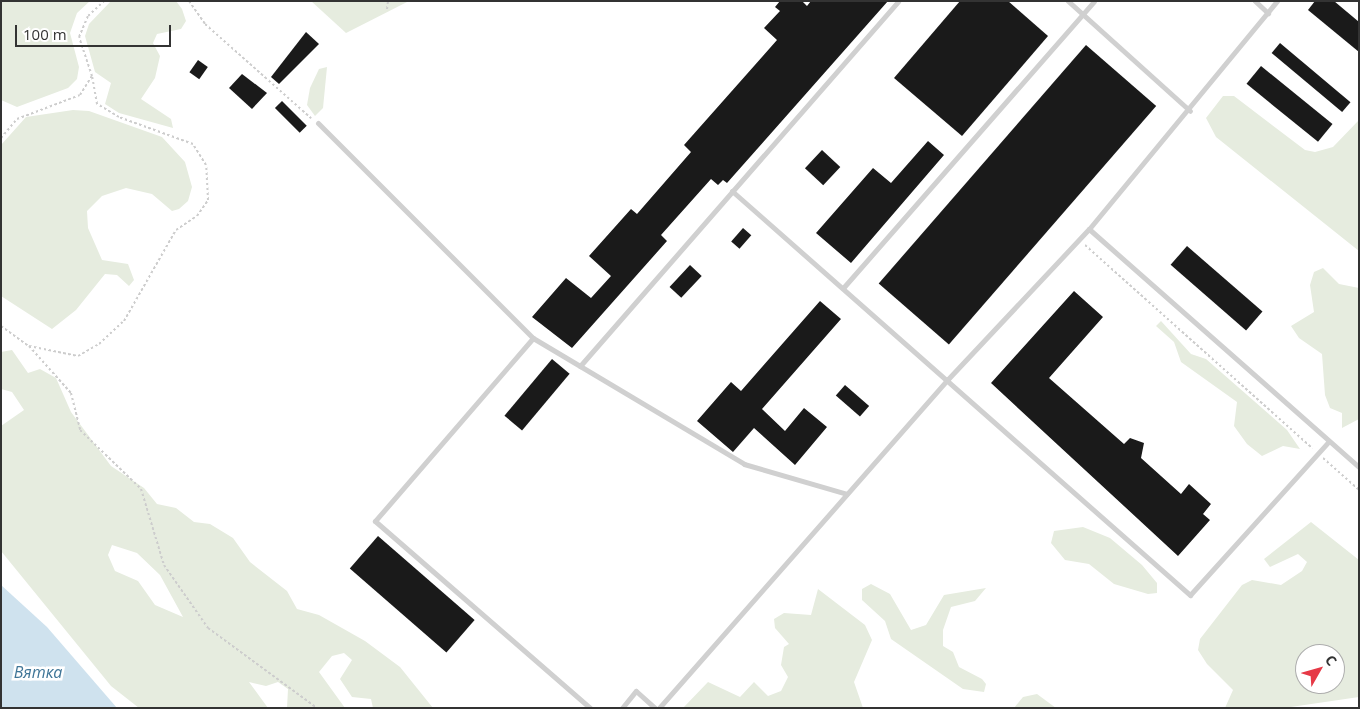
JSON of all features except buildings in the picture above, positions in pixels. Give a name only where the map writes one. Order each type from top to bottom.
[{"type":"lane","points":[[580,366],[898,1]]},
{"type":"lane","points":[[1068,1],[1190,111]]},
{"type":"lane","points":[[843,288],[1094,1]]},
{"type":"lane","points":[[1254,1],[1268,13]]},
{"type":"lane","points":[[622,708],[636,691],[657,708],[948,379],[1090,228],[1190,111],[1277,1]]},
{"type":"lane","points":[[318,123],[533,338],[744,464],[847,494]]},
{"type":"lane","points":[[732,191],[948,379],[1190,595],[1329,441]]},
{"type":"lane","points":[[1090,228],[1359,467]]},
{"type":"lane","points":[[533,338],[375,520],[590,708]]},
{"type":"path","points":[[29,346],[78,356],[99,344],[124,321],[176,230],[197,216],[208,200],[206,165],[193,144],[119,117],[97,104],[92,76],[79,37],[88,16],[104,1]]},
{"type":"path","points":[[189,1],[205,24],[318,123]]},
{"type":"path","points":[[387,10],[388,1]]},
{"type":"path","points":[[1,138],[17,119],[80,95],[92,76]]},
{"type":"path","points":[[1079,240],[1359,490]]},
{"type":"path","points":[[1,326],[29,346],[71,392],[80,430],[141,488],[164,566],[208,628],[317,708]]},
{"type":"shaded area","points":[[1,1],[90,1],[77,13],[70,33],[79,67],[77,79],[68,88],[17,107],[1,100]]},
{"type":"shaded area","points":[[111,1],[176,1],[182,9],[186,21],[181,29],[157,34],[153,43],[160,56],[155,78],[141,99],[171,119],[173,128],[119,113],[105,104],[111,83],[95,72],[85,36],[89,24]]},
{"type":"shaded area","points":[[311,1],[409,1],[346,33]]},
{"type":"shaded area","points":[[327,67],[323,108],[315,116],[307,105],[310,88],[319,69]]},
{"type":"shaded area","points":[[1223,96],[1234,96],[1305,150],[1315,152],[1333,147],[1359,120],[1359,251],[1216,137],[1206,118]]},
{"type":"shaded area","points":[[73,110],[89,111],[162,137],[185,162],[192,187],[188,201],[179,209],[172,211],[152,194],[126,188],[102,196],[87,211],[88,228],[102,260],[128,264],[134,280],[129,286],[117,275],[105,274],[76,310],[52,329],[1,296],[1,145],[26,117]]},
{"type":"shaded area","points":[[1323,268],[1339,284],[1359,288],[1359,419],[1342,428],[1342,413],[1330,408],[1325,395],[1322,354],[1299,338],[1291,326],[1314,312],[1310,285],[1314,272]]},
{"type":"shaded area","points":[[1161,321],[1191,354],[1206,359],[1287,430],[1300,449],[1283,446],[1262,456],[1247,444],[1234,426],[1237,402],[1181,362],[1174,342],[1156,326]]},
{"type":"shaded area","points":[[12,350],[28,373],[40,369],[56,378],[71,412],[111,466],[144,488],[157,504],[176,508],[194,522],[210,524],[233,538],[250,562],[287,591],[297,609],[319,615],[365,641],[400,667],[433,708],[373,708],[371,699],[352,697],[340,679],[352,660],[344,653],[332,656],[319,672],[345,708],[287,708],[288,689],[278,682],[266,686],[249,682],[268,708],[139,708],[111,686],[1,551],[1,426],[24,410],[12,392],[1,389],[1,352]],"holes":[[[112,545],[137,553],[160,575],[183,617],[155,605],[138,581],[115,571],[108,555]]]},
{"type":"shaded area","points":[[1311,522],[1359,560],[1359,697],[1284,708],[1225,708],[1233,690],[1207,664],[1198,650],[1200,639],[1242,585],[1252,580],[1281,585],[1302,571],[1307,562],[1298,554],[1270,567],[1264,559]]},
{"type":"shaded area","points":[[1083,527],[1110,538],[1142,565],[1157,583],[1157,593],[1148,594],[1114,584],[1089,564],[1065,560],[1051,543],[1054,531]]},
{"type":"shaded area","points":[[871,584],[890,594],[911,630],[926,625],[944,595],[986,588],[975,601],[951,607],[943,630],[943,646],[953,652],[959,667],[982,679],[986,684],[984,692],[963,689],[891,639],[885,621],[862,600],[862,589]]},
{"type":"shaded area","points":[[818,589],[865,625],[872,640],[854,682],[863,708],[683,708],[708,682],[740,697],[754,682],[768,696],[781,691],[788,677],[781,665],[784,647],[789,644],[775,628],[774,619],[784,613],[811,615]]},
{"type":"shaded area","points":[[1037,694],[1056,708],[1014,708],[1023,697]]},
{"type":"water","name":"Вятка","points":[[1,585],[47,627],[117,708],[1,708]]}]
